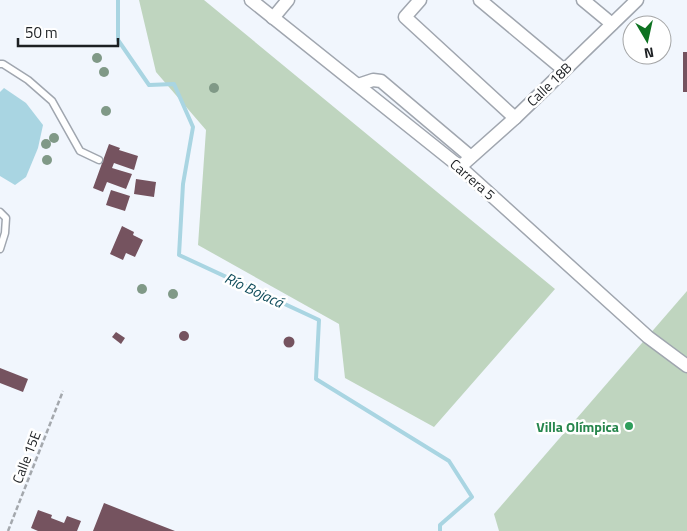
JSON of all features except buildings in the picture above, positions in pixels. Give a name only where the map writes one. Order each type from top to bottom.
[{"type":"street","name":"Carrera 5","points":[[251,0],[460,167],[648,337],[687,366]]},
{"type":"street","points":[[273,18],[288,0]]},
{"type":"street","points":[[420,0],[405,17],[515,118]]},
{"type":"street","points":[[480,0],[564,70]]},
{"type":"street","points":[[583,0],[612,24]]},
{"type":"street","name":"Calle 18B","points":[[460,167],[515,118],[637,0]]},
{"type":"street","points":[[358,86],[373,80],[381,81],[471,157]]},
{"type":"lane","points":[[0,64],[28,80],[52,102],[80,151],[100,160]]},
{"type":"lane","points":[[0,212],[6,218],[5,233],[0,248]]},
{"type":"path","name":"Calle 15E","points":[[8,531],[63,391]]},
{"type":"green space","points":[[139,0],[204,0],[555,289],[434,427],[345,378],[339,324],[198,245],[206,130],[156,72]]},
{"type":"green space","name":"Villa Olímpica","points":[[687,291],[687,531],[499,531],[494,514]]},
{"type":"water","points":[[4,88],[26,103],[43,125],[38,148],[26,177],[15,185],[0,176],[0,92]]},
{"type":"waterway","name":"Río Bojacá","points":[[118,0],[118,40],[149,85],[174,84],[193,127],[183,184],[179,255],[319,320],[316,379],[449,461],[472,497],[440,525],[440,531]]},
{"type":"place","name":"Villa Olímpica","points":[[629,426]]}]
